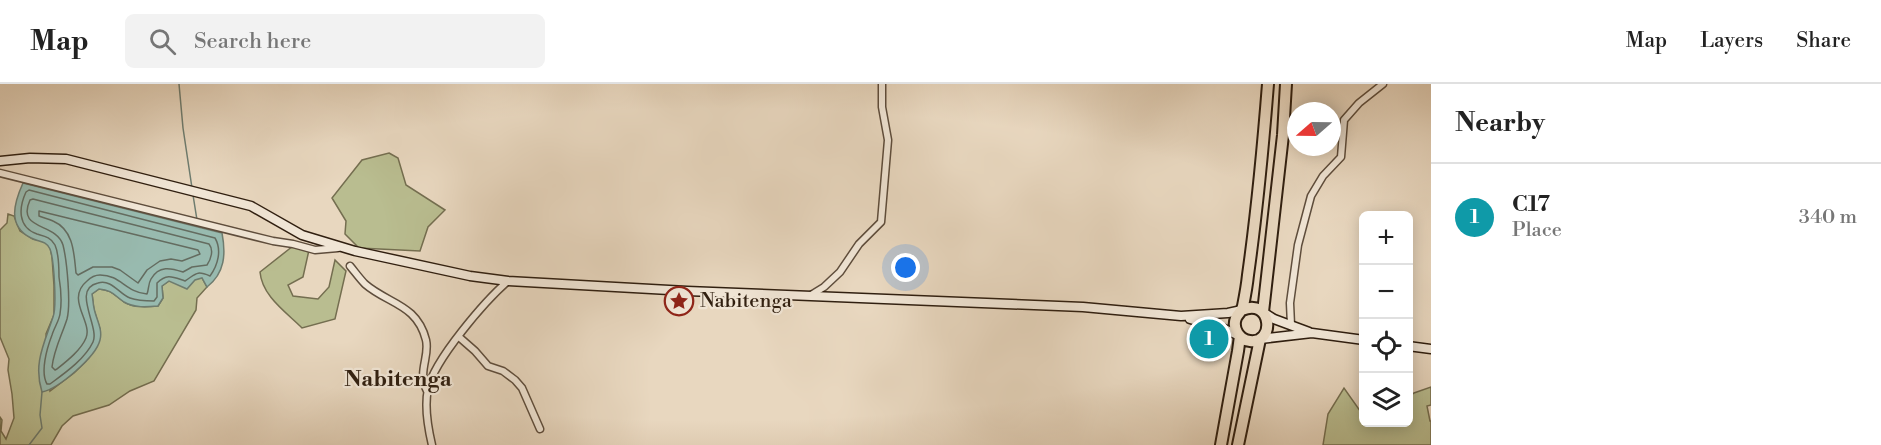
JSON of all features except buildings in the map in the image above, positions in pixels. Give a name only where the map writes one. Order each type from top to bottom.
[{"type":"highway","points":[[1268,84],[1256,214],[1242,310],[1234,323],[1239,336],[1249,341],[1264,336],[1268,326],[1263,312],[1283,135],[1286,84]]},
{"type":"highway","points":[[1242,310],[1253,308],[1263,312]]},
{"type":"highway","points":[[1221,445],[1239,336]]},
{"type":"highway","points":[[1238,445],[1260,339]]},
{"type":"street","points":[[811,295],[824,287],[840,272],[859,243],[881,222],[888,140],[882,107],[882,84]]},
{"type":"street","points":[[1291,325],[1290,303],[1298,245],[1311,196],[1323,176],[1341,157],[1344,120],[1359,102],[1383,84]]},
{"type":"street","points":[[0,161],[30,158],[66,159],[251,206],[302,235],[344,248],[436,269],[508,281],[687,291],[1083,307],[1181,316],[1228,314],[1242,310]]},
{"type":"street","points":[[0,173],[273,242],[315,250],[344,248]]},
{"type":"street","points":[[350,266],[366,285],[414,315],[426,341],[423,382],[427,391]]},
{"type":"street","points":[[432,445],[426,412],[427,391],[431,379],[459,337],[508,281]]},
{"type":"street","points":[[1263,312],[1274,319],[1312,333],[1359,339]]},
{"type":"street","points":[[1181,316],[1222,328],[1239,336]]},
{"type":"street","points":[[1260,339],[1312,333]]},
{"type":"street","points":[[459,337],[476,351],[488,366],[503,371],[515,380],[522,388],[540,429]]},
{"type":"street","points":[[1413,347],[1431,349]]},
{"type":"green space","points":[[389,153],[398,158],[406,185],[445,210],[428,227],[420,251],[359,248],[345,234],[346,221],[332,198],[362,160]]},
{"type":"green space","points":[[8,214],[14,216],[20,231],[33,239],[44,241],[50,247],[54,315],[46,334],[50,391],[86,361],[100,329],[92,294],[99,289],[110,292],[128,304],[145,307],[158,306],[163,298],[162,286],[169,281],[202,278],[207,287],[197,298],[196,310],[154,381],[130,391],[109,405],[73,416],[62,426],[51,445],[0,445],[0,417],[1,431],[6,439],[14,418],[8,370],[9,359],[0,337],[0,230],[7,223]]},
{"type":"green space","points":[[293,246],[309,250],[303,277],[288,285],[293,296],[318,299],[329,287],[335,260],[346,271],[335,319],[302,328],[265,289],[260,272]]},
{"type":"green space","points":[[1431,387],[1431,405],[1427,406],[1431,421],[1431,445],[1323,445],[1328,414],[1344,388],[1359,409],[1359,427],[1413,427],[1414,393]]},
{"type":"water","points":[[23,183],[222,233],[224,256],[218,276],[207,287],[202,278],[195,280],[187,289],[169,281],[162,286],[163,298],[158,306],[132,305],[110,292],[99,289],[92,294],[101,332],[97,347],[76,371],[49,390],[42,392],[39,363],[54,312],[54,272],[48,246],[23,233],[18,227],[15,206]]},
{"type":"waterway","points":[[179,84],[192,188]]},
{"type":"waterway","points":[[193,195],[197,220]]},
{"type":"waterway","points":[[29,445],[42,428],[40,415],[42,392]]},
{"type":"place","name":"Nabitenga","points":[[679,301]]},
{"type":"place","name":"C17","points":[[1209,339]]},
{"type":"district","name":"Nabitenga","points":[[398,379]]}]
